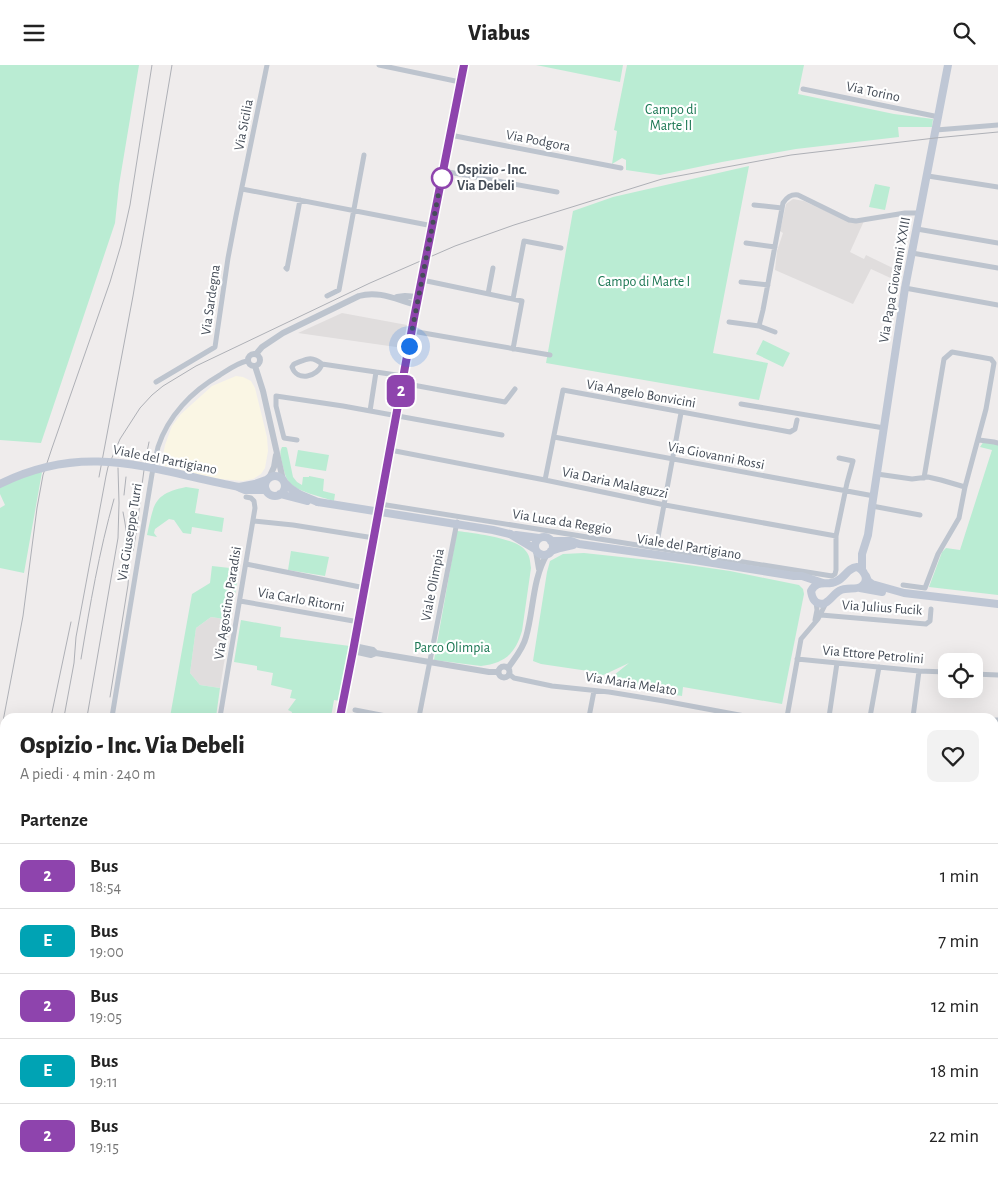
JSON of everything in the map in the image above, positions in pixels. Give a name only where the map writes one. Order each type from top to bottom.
[{"type":"main road","points":[[341,713],[464,65]]},
{"type":"main road","name":"Via Papa Giovanni XXIII","points":[[852,568],[862,554],[868,535],[905,287],[948,66]]},
{"type":"main road","name":"Viale del Partigiano","points":[[0,485],[25,474],[52,466],[99,461],[123,463],[246,490],[266,490],[271,495],[280,494],[303,500],[510,534],[544,537],[551,541],[571,541],[579,544],[802,576],[823,583]]},
{"type":"main road","name":"Viale del Partigiano","points":[[239,487],[255,484],[274,477],[283,481],[295,491],[318,502]]},
{"type":"main road","points":[[266,490],[264,485],[267,479]]},
{"type":"main road","points":[[280,494],[285,488],[283,481]]},
{"type":"main road","name":"Viale del Partigiano","points":[[510,534],[542,555],[560,547],[579,544]]},
{"type":"main road","points":[[536,550],[535,543],[539,538]]},
{"type":"main road","points":[[549,552],[552,546],[551,541]]},
{"type":"main road","name":"Via Papa Giovanni XXIII","points":[[862,554],[864,573]]},
{"type":"main road","points":[[904,589],[892,593],[847,588],[840,590],[826,603],[821,604],[812,597],[812,591],[816,585],[837,581],[852,568],[857,567],[872,584],[904,589],[998,604]]},
{"type":"main road","points":[[860,588],[865,582],[864,573]]},
{"type":"main road","points":[[794,576],[806,584],[812,591]]},
{"type":"street","name":"Via Sicilia","points":[[242,189],[267,65]]},
{"type":"street","points":[[379,65],[460,82]]},
{"type":"street","name":"Via Torino","points":[[803,89],[939,117]]},
{"type":"street","points":[[936,134],[998,125]]},
{"type":"street","name":"Via Podgora","points":[[450,135],[621,168]]},
{"type":"street","points":[[327,296],[339,290],[364,155]]},
{"type":"street","points":[[443,171],[557,193]]},
{"type":"street","points":[[928,176],[998,187]]},
{"type":"street","points":[[242,189],[433,226]]},
{"type":"street","name":"Via Sardegna","points":[[156,382],[215,347],[228,258],[242,189]]},
{"type":"street","points":[[759,326],[783,203],[786,198],[798,195],[849,220],[856,221],[905,213],[920,213]]},
{"type":"street","points":[[286,268],[288,269],[300,200]]},
{"type":"street","points":[[754,205],[782,208]]},
{"type":"street","points":[[917,229],[998,243]]},
{"type":"street","points":[[513,299],[524,241],[561,248]]},
{"type":"street","points":[[746,243],[775,247]]},
{"type":"street","points":[[912,253],[998,268]]},
{"type":"street","points":[[488,294],[493,268]]},
{"type":"street","points":[[422,280],[522,301],[513,349]]},
{"type":"street","points":[[741,281],[768,285]]},
{"type":"street","points":[[905,287],[998,305]]},
{"type":"street","points":[[255,366],[251,366],[247,361],[250,355],[256,354],[262,347],[283,333],[353,298],[379,294],[396,298],[404,296],[418,301]]},
{"type":"street","points":[[729,322],[759,326],[775,332]]},
{"type":"street","points":[[412,331],[550,355]]},
{"type":"street","points":[[904,589],[925,588],[938,554],[959,518],[965,487],[986,409],[994,363],[991,359],[952,352],[944,359],[924,478]]},
{"type":"street","points":[[255,366],[260,361],[259,356],[256,354]]},
{"type":"street","points":[[322,364],[319,371],[310,375],[297,374],[292,367],[294,364],[312,358],[322,364],[376,372],[403,380],[505,402],[515,389]]},
{"type":"street","name":"Via Giuseppe Turri","points":[[114,713],[150,489],[160,442],[174,416],[198,390],[232,367],[247,361]]},
{"type":"street","points":[[255,366],[263,391],[283,481]]},
{"type":"street","points":[[370,411],[376,372]]},
{"type":"street","name":"Via Angelo Bonvicini","points":[[545,480],[563,391],[790,432],[795,429],[797,420]]},
{"type":"street","points":[[297,440],[284,438],[276,406],[276,396],[502,435]]},
{"type":"street","points":[[741,404],[884,428]]},
{"type":"street","points":[[656,548],[681,413]]},
{"type":"street","name":"Via Giovanni Rossi","points":[[554,437],[874,496]]},
{"type":"street","points":[[978,440],[998,443]]},
{"type":"street","name":"Via Daria Malaguzzi","points":[[390,450],[664,505],[836,536]]},
{"type":"street","points":[[267,479],[274,467],[276,453]]},
{"type":"street","points":[[836,536],[845,491],[854,461],[839,458]]},
{"type":"street","points":[[877,474],[912,479],[940,480],[965,487]]},
{"type":"street","name":"Via Agostino Paradisi","points":[[221,713],[255,508],[254,501],[246,497]]},
{"type":"street","name":"Via Luca da Reggio","points":[[380,504],[832,577],[835,574],[836,536]]},
{"type":"street","points":[[872,506],[920,515]]},
{"type":"street","name":"Viale Olimpia","points":[[420,713],[458,516]]},
{"type":"street","points":[[253,521],[293,525],[374,538]]},
{"type":"street","points":[[536,550],[539,570]]},
{"type":"street","points":[[354,649],[373,650],[376,653],[489,672],[498,672],[501,667],[505,666],[509,671],[526,639],[539,570],[549,552]]},
{"type":"street","points":[[246,564],[365,588]]},
{"type":"street","name":"Via Carlo Ritorni","points":[[240,601],[358,622]]},
{"type":"street","points":[[815,623],[816,602]]},
{"type":"street","points":[[788,713],[801,639],[821,615],[826,603]]},
{"type":"street","name":"Via Julius Fucik","points":[[821,615],[926,624],[930,621],[931,609]]},
{"type":"street","name":"Via Ettore Petrolini","points":[[797,659],[938,672]]},
{"type":"street","points":[[830,713],[838,663]]},
{"type":"street","points":[[871,713],[880,667]]},
{"type":"street","name":"Via Maria Melato","points":[[509,671],[514,678],[664,701],[728,713]]},
{"type":"street","points":[[914,713],[919,671]]},
{"type":"street","points":[[983,674],[998,675]]},
{"type":"street","points":[[590,713],[594,691]]},
{"type":"street","points":[[355,711],[367,713]]},
{"type":"shaded area","points":[[793,199],[804,201],[852,223],[864,221],[850,252],[864,259],[866,255],[899,271],[897,281],[871,269],[853,304],[775,270],[777,251],[783,233],[780,231],[786,204]]},
{"type":"shaded area","points":[[342,313],[407,325],[403,348],[298,333]]},
{"type":"shaded area","points":[[236,376],[251,381],[255,388],[267,437],[268,451],[265,468],[261,474],[253,479],[243,481],[220,479],[161,465],[165,445],[172,426],[181,414],[212,386]]},
{"type":"shaded area","points":[[211,617],[231,620],[220,688],[200,685],[190,673],[196,628]]},
{"type":"green space","points":[[0,65],[139,65],[119,185],[115,223],[41,443],[0,440]]},
{"type":"green space","points":[[536,65],[623,65],[620,82]]},
{"type":"green space","name":"Campo di Marte II","points":[[627,65],[804,65],[798,94],[894,114],[933,119],[932,127],[898,127],[899,137],[796,149],[660,175],[626,170],[626,160],[622,158],[612,164],[617,131],[614,130]]},
{"type":"green space","name":"Campo di Marte I","points":[[749,166],[713,353],[768,363],[759,400],[546,363],[573,211],[613,197]]},
{"type":"green space","points":[[875,184],[890,187],[885,210],[869,207]]},
{"type":"green space","points":[[763,340],[790,353],[783,367],[756,354]]},
{"type":"green space","points":[[984,441],[998,443],[998,595],[929,587],[942,552],[946,548],[960,550],[992,450],[980,447]]},
{"type":"green space","points":[[282,447],[287,448],[293,477],[297,482],[302,485],[303,477],[309,476],[324,479],[323,491],[335,494],[334,501],[298,489],[289,482],[286,478],[281,457]]},
{"type":"green space","points":[[298,450],[329,455],[326,471],[295,466]]},
{"type":"green space","points":[[42,472],[24,573],[0,568],[0,508],[5,505],[0,494],[0,487],[26,475]]},
{"type":"green space","points":[[186,487],[199,489],[195,513],[224,518],[222,532],[192,527],[191,534],[183,533],[174,520],[169,519],[155,529],[154,533],[157,537],[147,535],[156,502],[167,493]]},
{"type":"green space","name":"Parco Olimpia","points":[[457,531],[513,542],[525,550],[530,558],[531,568],[522,631],[516,646],[508,656],[497,663],[481,666],[434,660]]},
{"type":"green space","points":[[291,551],[329,557],[325,576],[288,570]]},
{"type":"green space","points":[[584,553],[730,571],[799,585],[803,589],[804,594],[782,704],[683,687],[682,696],[603,684],[629,663],[597,678],[595,672],[541,664],[533,661],[550,561],[563,554]]},
{"type":"green space","points":[[212,566],[239,569],[231,620],[211,617],[196,628],[190,673],[200,685],[220,688],[217,713],[171,713],[192,594],[210,583]]},
{"type":"green space","points":[[241,620],[281,627],[280,637],[350,646],[340,701],[334,700],[332,713],[292,713],[288,710],[296,699],[290,698],[292,690],[271,685],[273,673],[257,670],[257,666],[234,662]]},
{"type":"railway","points":[[5,713],[23,616],[43,475],[121,245],[130,205],[152,65]]},
{"type":"railway","points":[[99,477],[133,296],[172,65]]},
{"type":"railway","points":[[65,713],[74,663],[76,637],[108,467],[120,439],[140,408],[163,386],[196,366],[370,283],[455,246],[514,225],[662,179],[791,155],[998,132]]},
{"type":"railway","points":[[133,551],[149,442]]},
{"type":"railway","points":[[88,713],[118,538],[118,468]]},
{"type":"railway","points":[[124,495],[126,477]]},
{"type":"railway","points":[[81,659],[99,559],[114,499]]},
{"type":"railway","points":[[110,697],[128,585],[128,549],[123,512]]},
{"type":"railway","points":[[52,713],[71,622]]},
{"type":"bus line","name":"2","points":[[341,713],[414,318],[464,65]]},
{"type":"place","name":"Ospizio - Inc. Via Debeli","points":[[442,178]]},
{"type":"route","points":[[409,346],[443,171],[442,178]]}]
